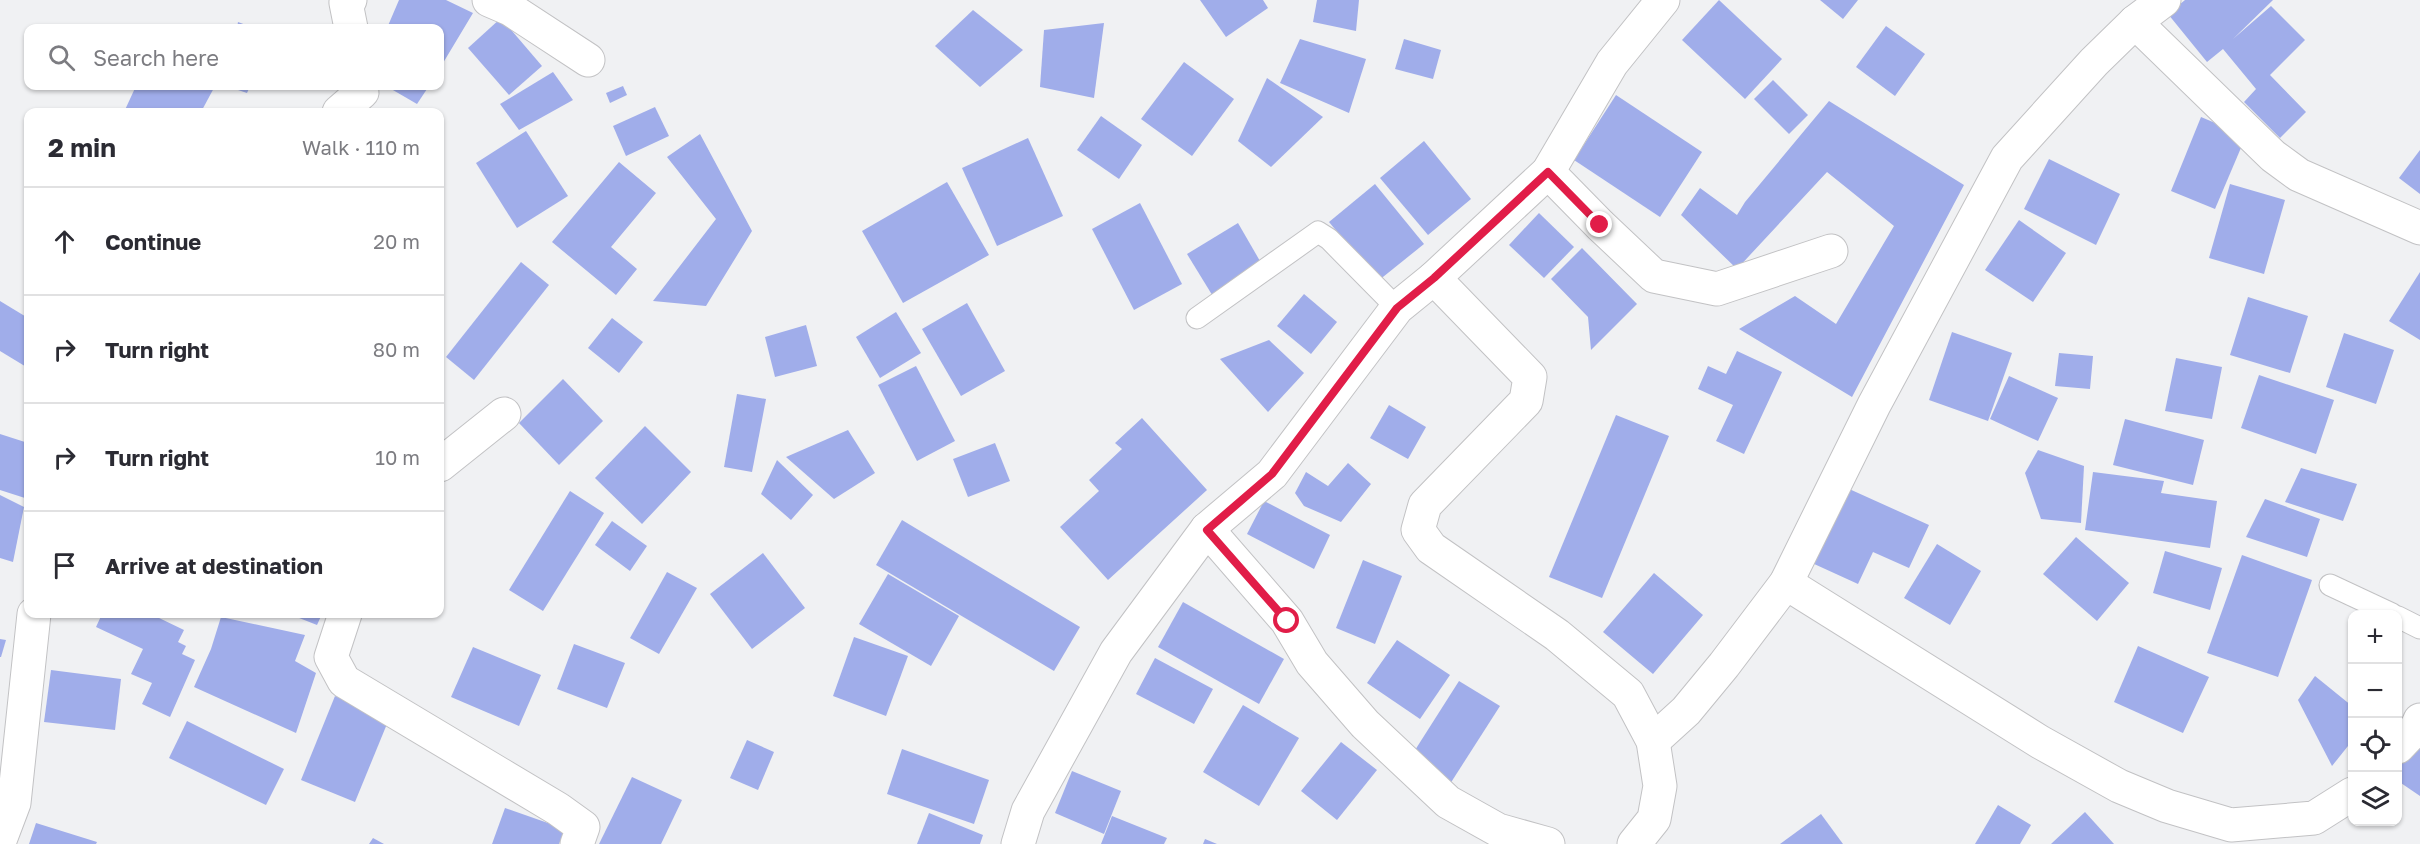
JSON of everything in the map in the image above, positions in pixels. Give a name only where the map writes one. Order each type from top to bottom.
[{"type":"street","points":[[350,0],[346,3],[350,24]]},
{"type":"street","points":[[489,0],[510,9],[588,60]]},
{"type":"street","points":[[1018,844],[1028,811],[1116,652],[1207,530],[1272,474],[1397,308],[1434,278],[1548,172],[1612,63],[1663,0]]},
{"type":"street","points":[[1653,741],[1692,703],[1786,583],[1874,405],[2007,158],[2094,62],[2135,22],[2164,0]]},
{"type":"street","points":[[2135,22],[2274,156],[2299,175],[2420,228]]},
{"type":"street","points":[[344,108],[362,90]]},
{"type":"street","points":[[1548,172],[1654,276],[1716,289],[1831,251]]},
{"type":"street","points":[[1434,278],[1530,377],[1526,401],[1425,505],[1418,530],[1431,548],[1557,635],[1628,694],[1653,741],[1660,786],[1654,819],[1634,844]]},
{"type":"street","points":[[444,462],[504,414]]},
{"type":"street","points":[[1207,530],[1287,621],[1312,663],[1365,724],[1448,802],[1498,830],[1548,844]]},
{"type":"street","points":[[1786,583],[2040,742],[2119,786],[2166,806],[2231,825],[2314,831],[2348,798]]},
{"type":"street","points":[[0,840],[14,803],[34,618]]},
{"type":"street","points":[[344,618],[331,657],[344,681],[558,809],[582,827],[577,844]]},
{"type":"street","points":[[2402,742],[2420,720]]},
{"type":"lane","points":[[1197,318],[1318,232],[1329,239],[1397,308]]},
{"type":"lane","points":[[2330,585],[2382,610]]},
{"type":"lane","points":[[2402,619],[2420,628]]},
{"type":"building","points":[[399,0],[446,0],[473,13],[444,61],[444,24],[389,24]]},
{"type":"building","points":[[1200,0],[1263,0],[1268,8],[1226,37]]},
{"type":"building","points":[[1317,0],[1359,0],[1356,31],[1313,22]]},
{"type":"building","points":[[1719,0],[1782,59],[1745,99],[1682,40]]},
{"type":"building","points":[[1820,0],[1858,0],[1843,19]]},
{"type":"building","points":[[2185,0],[2273,0],[2233,39],[2271,6],[2305,40],[2270,75],[2306,112],[2280,138],[2244,102],[2256,89],[2223,49],[2207,62],[2168,14]]},
{"type":"building","points":[[973,10],[1023,50],[980,87],[935,46]]},
{"type":"building","points":[[501,18],[542,66],[509,95],[468,48]]},
{"type":"building","points":[[1104,23],[1094,98],[1040,87],[1044,30]]},
{"type":"building","points":[[1886,26],[1925,54],[1895,96],[1856,67]]},
{"type":"building","points":[[1300,39],[1366,59],[1349,113],[1280,83]]},
{"type":"building","points":[[1404,39],[1441,50],[1433,79],[1395,69]]},
{"type":"building","points":[[1184,62],[1234,99],[1192,156],[1141,119]]},
{"type":"building","points":[[553,72],[573,100],[519,130],[500,104]]},
{"type":"building","points":[[1267,78],[1323,117],[1271,167],[1238,141]]},
{"type":"building","points":[[1773,80],[1808,115],[1789,134],[1754,99]]},
{"type":"building","points":[[623,86],[627,95],[610,103],[606,93]]},
{"type":"building","points":[[134,90],[213,90],[203,108],[126,108]]},
{"type":"building","points":[[393,90],[426,90],[417,104]]},
{"type":"building","points":[[1616,95],[1702,152],[1660,217],[1574,160]]},
{"type":"building","points":[[1829,101],[1964,185],[1852,397],[1739,329],[1795,296],[1836,324],[1894,226],[1827,172],[1737,269],[1681,215],[1700,188],[1737,215],[1745,202]]},
{"type":"building","points":[[655,107],[669,136],[626,156],[613,126]]},
{"type":"building","points":[[1101,116],[1142,145],[1119,179],[1077,150]]},
{"type":"building","points":[[2201,117],[2246,136],[2215,209],[2171,191]]},
{"type":"building","points":[[526,131],[568,196],[517,228],[476,163]]},
{"type":"building","points":[[700,134],[752,231],[706,306],[653,301],[716,219],[667,157]]},
{"type":"building","points":[[1028,138],[1063,216],[997,246],[962,168]]},
{"type":"building","points":[[1424,141],[1471,199],[1428,235],[1380,178]]},
{"type":"building","points":[[2420,150],[2420,194],[2399,178]]},
{"type":"building","points":[[2049,159],[2120,194],[2096,245],[2024,209]]},
{"type":"building","points":[[619,162],[656,193],[611,247],[637,269],[616,295],[552,242]]},
{"type":"building","points":[[947,182],[989,255],[903,303],[862,231]]},
{"type":"building","points":[[1375,184],[1424,244],[1378,281],[1329,222]]},
{"type":"building","points":[[2230,184],[2285,200],[2264,274],[2209,258]]},
{"type":"building","points":[[1140,203],[1182,284],[1134,310],[1092,229]]},
{"type":"building","points":[[1539,213],[1574,247],[1544,278],[1509,245]]},
{"type":"building","points":[[2019,220],[2066,253],[2033,302],[1985,270]]},
{"type":"building","points":[[1238,223],[1264,268],[1214,298],[1187,254]]},
{"type":"building","points":[[1582,248],[1637,304],[1591,350],[1588,317],[1551,279]]},
{"type":"building","points":[[521,262],[549,285],[474,380],[446,357]]},
{"type":"building","points":[[2420,272],[2420,340],[2389,321]]},
{"type":"building","points":[[1304,294],[1337,322],[1311,354],[1277,326]]},
{"type":"building","points":[[2248,297],[2308,316],[2290,373],[2230,355]]},
{"type":"building","points":[[0,301],[24,316],[24,366],[0,351]]},
{"type":"building","points":[[967,303],[1005,371],[961,396],[922,329]]},
{"type":"building","points":[[896,312],[921,353],[880,378],[856,337]]},
{"type":"building","points":[[612,318],[643,342],[619,373],[588,348]]},
{"type":"building","points":[[806,325],[817,366],[775,377],[765,337]]},
{"type":"building","points":[[1952,332],[2012,353],[1988,421],[1929,400]]},
{"type":"building","points":[[2344,333],[2394,350],[2376,404],[2326,387]]},
{"type":"building","points":[[1269,340],[1304,373],[1268,412],[1220,359]]},
{"type":"building","points":[[1737,351],[1782,372],[1744,454],[1716,441],[1733,405],[1698,389],[1708,366],[1726,374]]},
{"type":"building","points":[[2059,353],[2093,356],[2090,389],[2055,386]]},
{"type":"building","points":[[2176,358],[2222,367],[2212,419],[2165,411]]},
{"type":"building","points":[[916,366],[955,441],[917,461],[878,385]]},
{"type":"building","points":[[2259,375],[2334,400],[2316,454],[2241,428]]},
{"type":"building","points":[[2009,376],[2058,398],[2038,441],[1990,419]]},
{"type":"building","points":[[563,379],[603,421],[559,465],[519,423]]},
{"type":"building","points":[[737,394],[766,399],[752,472],[724,467]]},
{"type":"building","points":[[1389,405],[1426,427],[1408,459],[1370,438]]},
{"type":"building","points":[[1616,415],[1669,436],[1602,598],[1549,577]]},
{"type":"building","points":[[1142,418],[1207,490],[1108,580],[1060,527],[1099,491],[1089,480],[1122,449],[1115,443]]},
{"type":"building","points":[[2125,419],[2204,440],[2193,485],[2113,465]]},
{"type":"building","points":[[645,426],[691,472],[642,524],[595,478]]},
{"type":"building","points":[[848,430],[875,473],[834,499],[786,457]]},
{"type":"building","points":[[0,434],[24,442],[24,498],[0,490]]},
{"type":"building","points":[[995,443],[1010,481],[968,497],[953,459]]},
{"type":"building","points":[[2038,450],[2084,466],[2081,523],[2041,519],[2025,473]]},
{"type":"building","points":[[777,460],[813,495],[791,520],[761,494]]},
{"type":"building","points":[[1348,463],[1371,484],[1341,522],[1304,506],[1295,493],[1306,472],[1328,486]]},
{"type":"building","points":[[2301,468],[2357,484],[2343,521],[2285,502]]},
{"type":"building","points":[[2093,472],[2164,481],[2161,493],[2217,501],[2210,548],[2085,530]]},
{"type":"building","points":[[1847,488],[1929,525],[1909,568],[1873,552],[1858,584],[1812,563]]},
{"type":"building","points":[[570,491],[604,513],[543,611],[509,590]]},
{"type":"building","points":[[0,495],[24,507],[13,562],[0,558]]},
{"type":"building","points":[[2265,499],[2320,519],[2307,557],[2246,537]]},
{"type":"building","points":[[1264,501],[1330,535],[1314,569],[1247,534]]},
{"type":"building","points":[[902,520],[1080,627],[1054,671],[876,565]]},
{"type":"building","points":[[612,521],[647,546],[630,571],[595,545]]},
{"type":"building","points":[[2076,537],[2129,583],[2097,621],[2043,574]]},
{"type":"building","points":[[1937,544],[1981,571],[1950,625],[1904,598]]},
{"type":"building","points":[[2165,551],[2222,568],[2210,610],[2153,593]]},
{"type":"building","points":[[763,553],[805,608],[752,649],[710,594]]},
{"type":"building","points":[[2242,555],[2312,580],[2278,677],[2207,653]]},
{"type":"building","points":[[1363,560],[1402,576],[1375,644],[1336,628]]},
{"type":"building","points":[[667,572],[697,588],[659,654],[630,638]]},
{"type":"building","points":[[1654,573],[1703,615],[1653,674],[1603,632]]},
{"type":"building","points":[[888,574],[959,616],[931,666],[859,624]]},
{"type":"building","points":[[1183,602],[1284,659],[1259,704],[1158,647]]},
{"type":"building","points":[[100,618],[159,618],[184,630],[178,642],[186,646],[182,654],[195,660],[170,717],[142,704],[152,683],[131,674],[143,649],[96,627]]},
{"type":"building","points":[[221,618],[305,635],[295,661],[316,673],[296,733],[194,687],[211,649]]},
{"type":"building","points":[[299,618],[320,618],[317,625]]},
{"type":"building","points":[[854,637],[908,656],[886,716],[833,696]]},
{"type":"building","points":[[0,639],[6,640],[1,657],[0,657]]},
{"type":"building","points":[[1397,640],[1450,675],[1420,719],[1367,683]]},
{"type":"building","points":[[574,644],[625,663],[607,708],[557,689]]},
{"type":"building","points":[[2138,646],[2209,677],[2183,733],[2114,702]]},
{"type":"building","points":[[473,647],[541,675],[519,726],[451,697]]},
{"type":"building","points":[[1155,658],[1213,689],[1194,724],[1136,694]]},
{"type":"building","points":[[51,670],[121,679],[115,730],[44,722]]},
{"type":"building","points":[[2315,676],[2348,703],[2348,746],[2332,766],[2298,700]]},
{"type":"building","points":[[1459,681],[1500,706],[1450,784],[1410,758]]},
{"type":"building","points":[[335,696],[389,719],[355,802],[301,780]]},
{"type":"building","points":[[1243,705],[1299,738],[1259,806],[1203,772]]},
{"type":"building","points":[[187,721],[284,769],[266,805],[169,758]]},
{"type":"building","points":[[2420,725],[2420,796],[2402,784],[2402,753]]},
{"type":"building","points":[[747,740],[774,752],[758,790],[730,778]]},
{"type":"building","points":[[1341,742],[1377,770],[1337,820],[1301,791]]},
{"type":"building","points":[[902,749],[989,780],[974,824],[887,794]]},
{"type":"building","points":[[1072,771],[1121,791],[1104,834],[1055,813]]},
{"type":"building","points":[[632,777],[682,800],[661,844],[599,844]]},
{"type":"building","points":[[1998,805],[2031,825],[2020,844],[1975,844]]},
{"type":"building","points":[[505,808],[565,829],[559,844],[492,844]]},
{"type":"building","points":[[2085,812],[2114,844],[2051,844]]},
{"type":"building","points":[[929,813],[983,835],[980,844],[917,844]]},
{"type":"building","points":[[1821,814],[1843,844],[1780,844]]},
{"type":"building","points":[[1112,816],[1167,838],[1164,844],[1101,844]]},
{"type":"building","points":[[36,823],[97,842],[96,844],[29,844]]},
{"type":"building","points":[[373,838],[384,844],[369,844]]},
{"type":"building","points":[[1205,839],[1217,844],[1203,844]]},
{"type":"route","points":[[1287,621],[1207,530],[1272,474],[1397,308],[1434,278],[1548,172],[1600,225]]}]
